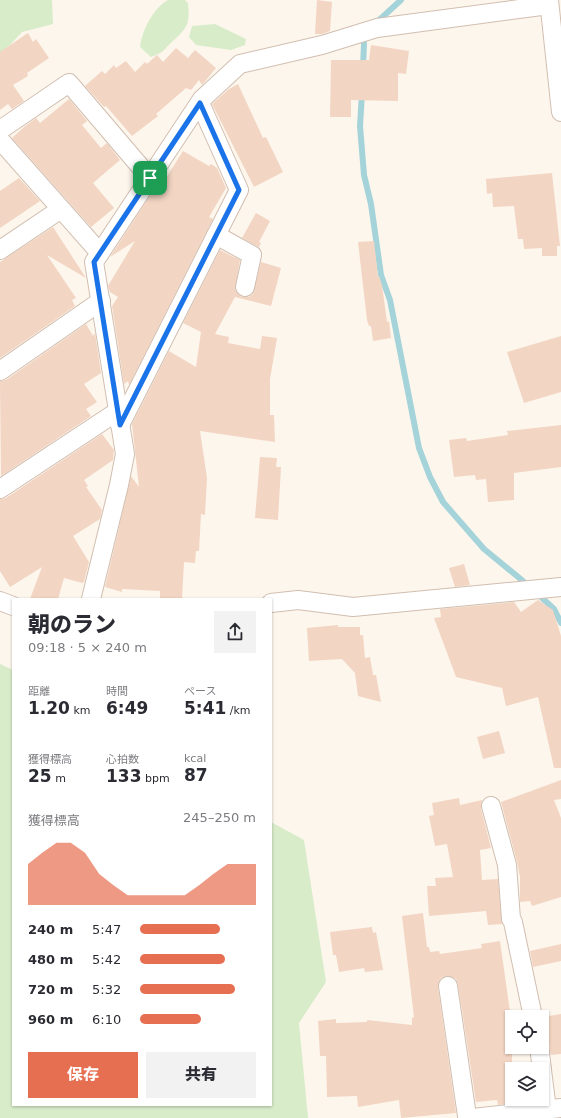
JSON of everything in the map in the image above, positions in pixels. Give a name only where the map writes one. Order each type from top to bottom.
[{"type":"street","points":[[91,598],[119,485],[125,454],[94,262],[200,103],[240,64],[322,45],[377,28],[549,3],[561,112]]},
{"type":"street","points":[[0,130],[69,83],[150,178]]},
{"type":"street","points":[[0,489],[119,418],[216,235],[239,190],[200,103]]},
{"type":"street","points":[[0,140],[100,253]]},
{"type":"street","points":[[0,250],[62,209]]},
{"type":"street","points":[[216,235],[252,255],[245,287]]},
{"type":"street","points":[[0,371],[101,302]]},
{"type":"street","points":[[272,602],[298,600],[353,607],[561,587]]},
{"type":"street","points":[[0,601],[12,606]]},
{"type":"street","points":[[491,806],[507,865],[511,919],[513,922],[532,1010]]},
{"type":"street","points":[[448,986],[449,1034],[466,1116],[473,1118],[554,1109],[549,1092]]},
{"type":"green space","points":[[0,0],[52,0],[53,24],[22,32],[0,56]]},
{"type":"green space","points":[[168,0],[185,0],[188,3],[189,16],[187,25],[165,49],[159,54],[151,57],[140,47],[143,34],[153,14]]},
{"type":"green space","points":[[215,24],[246,39],[245,45],[231,50],[196,45],[189,37],[192,26]]},
{"type":"green space","points":[[0,664],[12,670],[12,1106],[272,1106],[272,823],[304,840],[326,982],[299,1023],[308,1118],[0,1118]]},
{"type":"building","points":[[317,0],[332,2],[330,31],[322,34],[315,34]]},
{"type":"building","points":[[28,33],[33,42],[36,39],[49,58],[27,73],[28,76],[13,85],[24,101],[12,109],[8,104],[0,110],[0,52]]},
{"type":"building","points":[[371,45],[409,51],[406,74],[398,73],[398,101],[351,100],[351,117],[330,117],[331,60],[369,60]]},
{"type":"building","points":[[176,48],[188,58],[195,50],[216,68],[202,85],[199,80],[191,90],[186,88],[156,114],[158,116],[132,136],[106,106],[104,107],[85,86],[102,71],[105,74],[114,65],[116,68],[126,61],[135,72],[145,62],[147,64],[157,55],[163,62]]},
{"type":"building","points":[[238,84],[263,138],[266,137],[283,172],[254,187],[212,104],[229,89]]},
{"type":"building","points":[[69,99],[87,121],[82,125],[101,148],[107,143],[120,160],[93,183],[114,208],[91,227],[12,138],[36,118],[40,123]]},
{"type":"building","points":[[183,151],[209,166],[211,164],[217,168],[226,188],[209,217],[213,219],[129,385],[128,381],[124,384],[112,306],[118,297],[110,292],[108,286],[135,241],[110,257],[163,176],[166,178]]},
{"type":"building","points":[[552,173],[560,246],[557,246],[557,256],[542,256],[542,248],[524,249],[523,239],[518,239],[514,206],[493,207],[492,193],[487,194],[486,179]]},
{"type":"building","points":[[19,178],[40,201],[0,228],[0,191]]},
{"type":"building","points":[[256,213],[270,221],[259,242],[261,243],[259,247],[242,238]]},
{"type":"building","points":[[53,227],[86,278],[47,255],[76,298],[72,300],[75,306],[0,358],[0,262]]},
{"type":"building","points":[[374,241],[378,277],[379,276],[382,285],[387,322],[389,321],[391,338],[373,341],[371,326],[369,326],[367,320],[358,242]]},
{"type":"building","points":[[220,250],[240,260],[235,290],[242,297],[249,297],[253,294],[261,262],[281,268],[271,306],[235,297],[215,334],[229,337],[228,343],[260,349],[262,336],[277,338],[270,379],[270,415],[274,415],[275,442],[200,431],[207,478],[205,515],[201,514],[199,551],[196,551],[195,563],[184,562],[182,598],[160,598],[160,591],[122,589],[122,592],[105,587],[131,476],[139,487],[132,424],[169,351],[196,367],[201,332],[183,323]]},
{"type":"building","points":[[86,324],[93,336],[95,333],[101,373],[84,384],[97,402],[86,409],[91,416],[1,476],[0,381],[6,380]]},
{"type":"building","points":[[561,336],[561,392],[524,403],[507,352]]},
{"type":"building","points":[[561,425],[561,467],[514,473],[514,500],[488,502],[486,479],[476,480],[475,475],[454,477],[449,440],[466,438],[467,441],[508,435],[507,431]]},
{"type":"building","points":[[102,434],[114,450],[113,460],[84,480],[88,486],[86,487],[102,510],[100,519],[73,536],[89,562],[84,582],[82,583],[64,578],[58,598],[30,598],[42,567],[10,587],[0,571],[0,499],[6,498]]},
{"type":"building","points":[[260,457],[277,458],[276,467],[281,467],[278,520],[255,518]]},
{"type":"building","points":[[464,564],[470,585],[455,587],[449,568]]},
{"type":"building","points":[[538,600],[553,610],[561,636],[561,768],[554,768],[538,697],[506,706],[502,688],[456,677],[434,618],[441,617],[440,609],[514,602],[521,612]]},
{"type":"building","points":[[338,625],[338,627],[360,627],[360,635],[363,635],[365,658],[370,657],[373,675],[376,675],[381,702],[358,696],[355,673],[342,659],[309,661],[307,628]]},
{"type":"building","points":[[499,731],[505,753],[483,759],[477,737]]},
{"type":"building","points":[[561,780],[561,799],[554,800],[561,818],[561,897],[532,906],[530,901],[520,902],[520,877],[501,802]]},
{"type":"building","points":[[459,798],[460,805],[482,800],[481,809],[491,848],[480,850],[482,880],[498,879],[502,924],[488,925],[486,911],[429,916],[427,886],[436,886],[435,878],[453,877],[447,844],[435,846],[429,816],[434,815],[432,803]]},
{"type":"building","points":[[423,913],[427,947],[429,947],[430,952],[439,951],[440,954],[482,948],[481,944],[500,941],[510,1010],[505,1010],[505,1054],[512,1054],[512,1062],[505,1062],[505,1104],[498,1105],[497,1100],[476,1102],[458,984],[456,979],[447,976],[441,978],[438,988],[456,1113],[401,1118],[399,1100],[358,1107],[357,1096],[327,1097],[326,1056],[320,1056],[318,1021],[336,1019],[336,1023],[367,1022],[367,1020],[412,1025],[412,1018],[414,1017],[402,916]]},
{"type":"building","points":[[372,927],[373,933],[376,932],[383,970],[365,972],[364,968],[339,972],[336,955],[333,955],[330,932]]},
{"type":"building","points":[[561,944],[561,961],[533,967],[530,951]]},
{"type":"building","points":[[561,1014],[561,1054],[551,1055],[549,1045],[549,1016]]},
{"type":"waterway","points":[[377,22],[401,0]]},
{"type":"waterway","points":[[363,68],[364,43]]},
{"type":"waterway","points":[[362,93],[360,126],[364,175],[371,204],[381,275],[390,300],[419,448],[430,477],[443,502],[484,549],[523,581]]},
{"type":"waterway","points":[[542,598],[554,609],[561,623]]},
{"type":"route","points":[[200,103],[239,190],[120,425],[94,262],[150,178],[200,103]]}]
